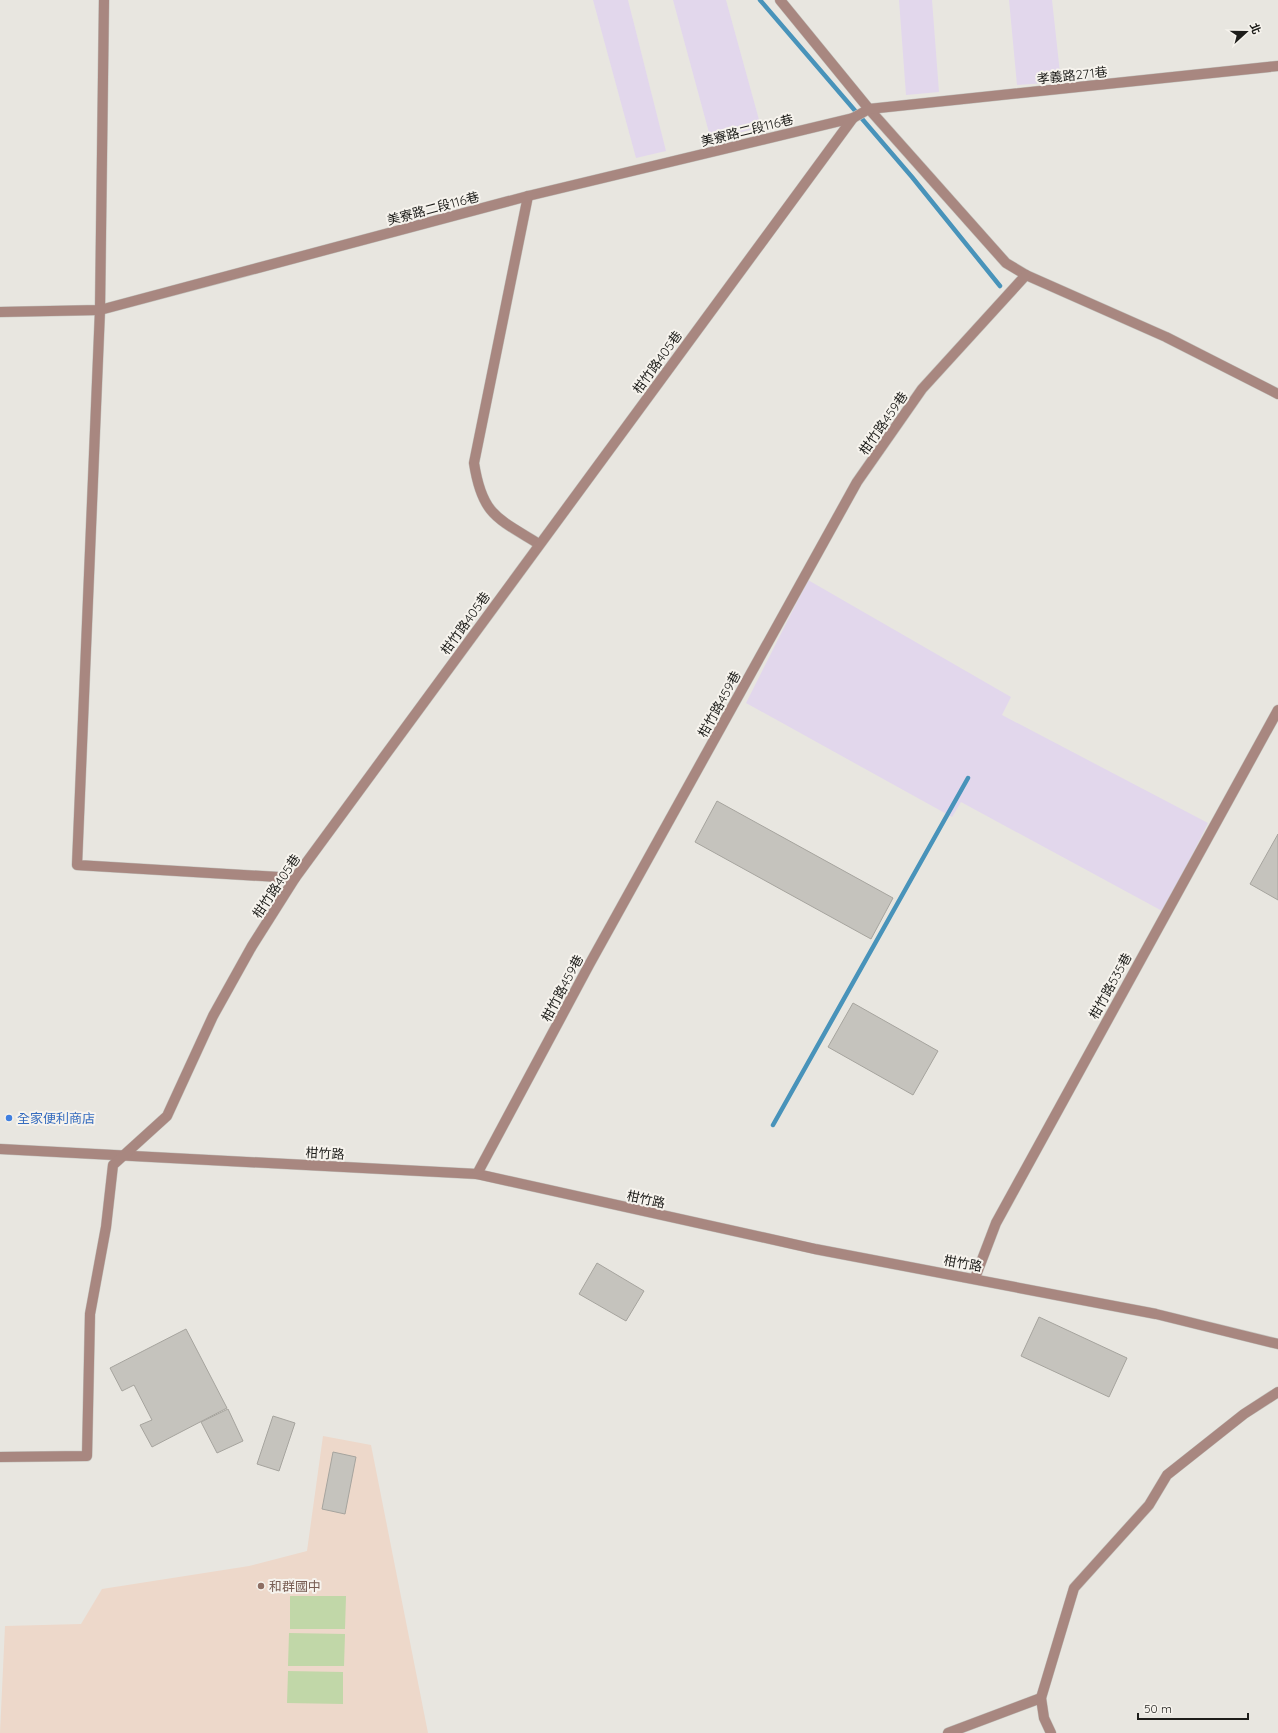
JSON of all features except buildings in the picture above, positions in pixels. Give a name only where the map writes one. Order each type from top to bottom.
[{"type":"street","points":[[104,0],[100,310],[77,865],[295,878]]},
{"type":"street","points":[[780,0],[869,109],[1006,262],[1026,275],[1166,337],[1278,394]]},
{"type":"street","name":"孝義路271巷","points":[[869,109],[1278,66]]},
{"type":"street","name":"美寮路二段116巷","points":[[0,312],[100,310],[528,196],[853,118],[869,109]]},
{"type":"street","name":"柑竹路405巷","points":[[0,1457],[86,1456],[90,1314],[106,1228],[113,1165],[166,1116],[213,1016],[252,946],[295,878],[853,118]]},
{"type":"street","points":[[528,196],[474,463],[477,484],[485,504],[500,520],[539,544]]},
{"type":"street","name":"柑竹路459巷","points":[[477,1174],[589,965],[857,482],[922,389],[1026,275]]},
{"type":"street","name":"柑竹路535巷","points":[[976,1278],[996,1223],[1278,710]]},
{"type":"street","name":"柑竹路","points":[[0,1149],[477,1174],[815,1249],[976,1278],[1156,1314],[1278,1344]]},
{"type":"street","points":[[1051,1733],[1044,1718],[1040,1698],[1074,1588],[1149,1505],[1167,1475],[1244,1414],[1278,1392]]},
{"type":"street","points":[[948,1733],[1040,1698]]},
{"type":"shaded area","points":[[593,0],[628,0],[666,151],[636,158]]},
{"type":"shaded area","points":[[673,0],[726,0],[761,127],[711,140]]},
{"type":"shaded area","points":[[899,0],[932,0],[939,92],[906,95]]},
{"type":"shaded area","points":[[1009,0],[1052,0],[1061,82],[1017,85]]},
{"type":"shaded area","points":[[808,580],[1011,697],[1002,715],[1208,823],[1164,912],[961,802],[952,817],[746,703]]},
{"type":"shaded area","name":"和群國中","points":[[323,1436],[371,1445],[428,1733],[0,1733],[5,1626],[81,1624],[102,1589],[249,1566],[307,1551]]},
{"type":"green space","points":[[290,1596],[346,1596],[345,1629],[290,1629]]},
{"type":"green space","points":[[289,1633],[345,1634],[344,1666],[288,1666]]},
{"type":"green space","points":[[288,1671],[343,1672],[343,1704],[287,1703]]},
{"type":"waterway","points":[[760,0],[912,177],[1000,286]]},
{"type":"waterway","points":[[773,1125],[968,778]]},
{"type":"place","name":"全家便利商店","points":[[9,1118]]},
{"type":"place","name":"和群國中","points":[[261,1586]]}]
